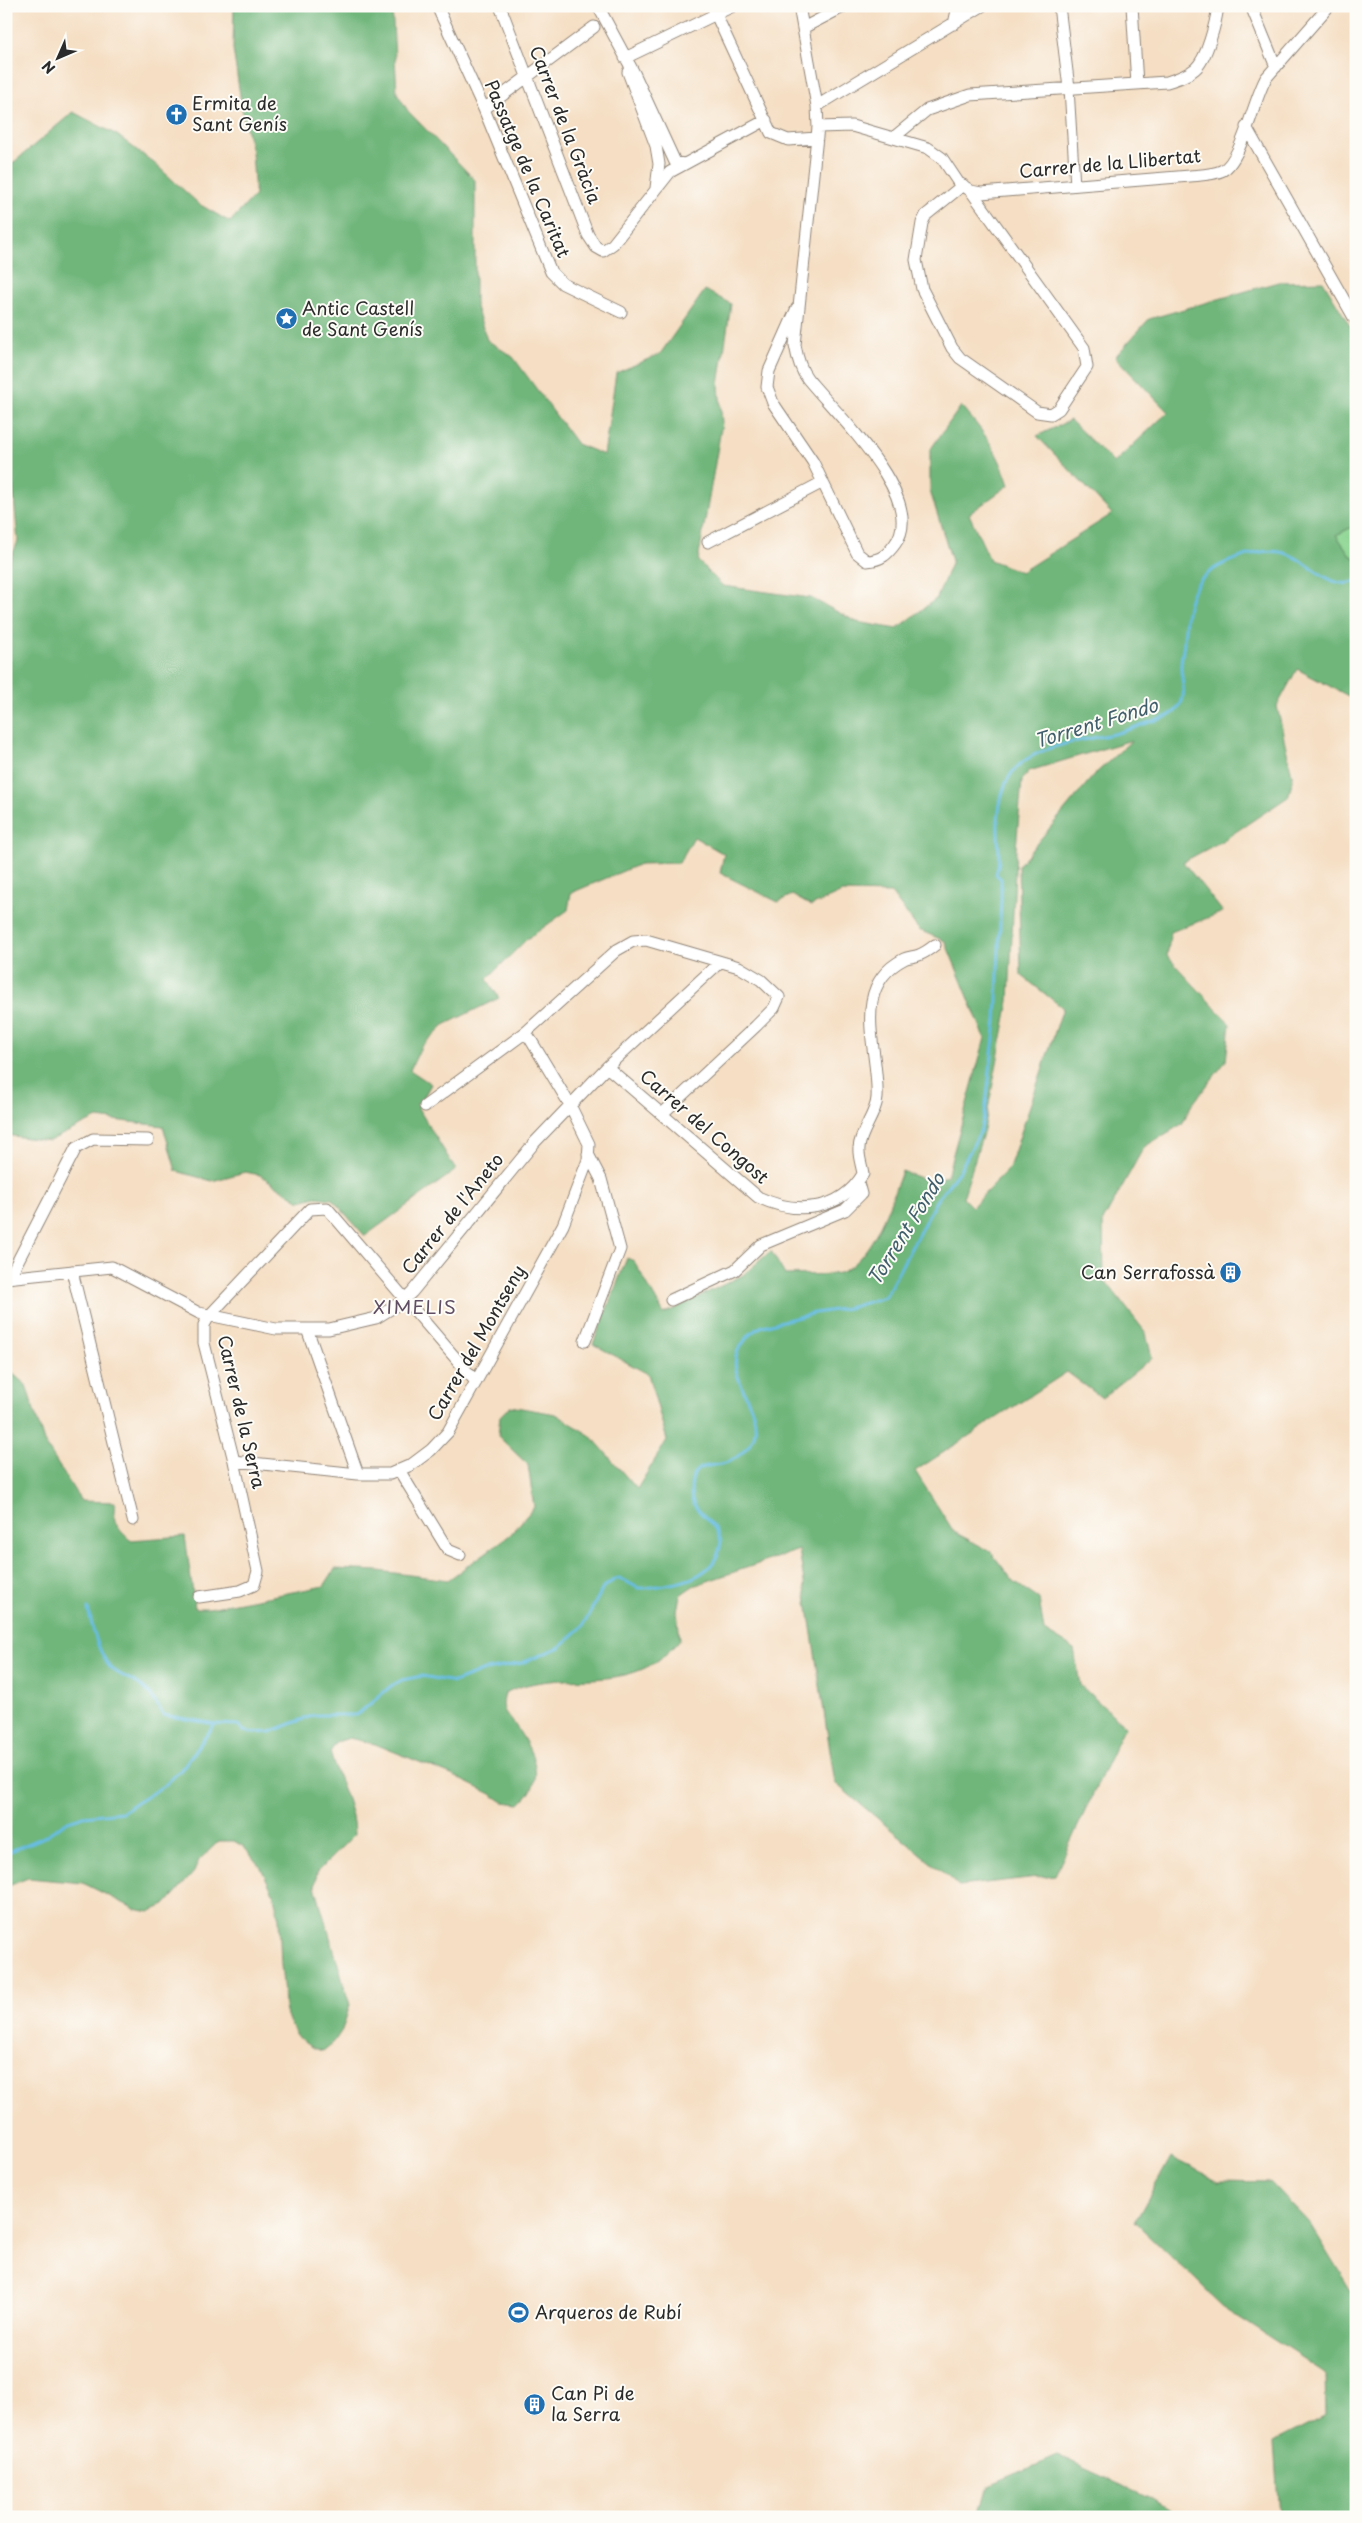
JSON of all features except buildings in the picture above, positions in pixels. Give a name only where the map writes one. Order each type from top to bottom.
[{"type":"street","name":"Passatge de la Caritat","points":[[437,6],[484,109],[551,272],[563,284],[621,312]]},
{"type":"street","name":"Carrer de la Gràcia","points":[[500,6],[529,76],[588,236],[596,247],[603,251],[613,244],[656,188]]},
{"type":"street","points":[[598,6],[645,95],[674,162],[684,164]]},
{"type":"street","points":[[625,58],[714,10],[733,6]]},
{"type":"street","points":[[798,308],[768,372],[767,387],[774,403],[824,482],[857,553],[867,561],[879,560],[889,552],[898,540],[903,522],[898,500],[881,466],[805,376],[795,346],[817,132],[817,106],[799,6]]},
{"type":"street","points":[[803,28],[845,6]]},
{"type":"street","points":[[954,24],[958,6]]},
{"type":"street","points":[[817,106],[982,6]]},
{"type":"street","points":[[1059,6],[1069,88],[1075,186]]},
{"type":"street","points":[[1132,6],[1137,84]]},
{"type":"street","points":[[893,138],[927,110],[951,100],[970,95],[1167,82],[1183,78],[1197,68],[1205,53],[1218,6]]},
{"type":"street","points":[[1251,6],[1276,67]]},
{"type":"street","name":"Carrer de la Llibertat","points":[[967,188],[981,193],[1190,176],[1222,171],[1231,162],[1240,146],[1259,90],[1276,67],[1329,6]]},
{"type":"street","points":[[714,10],[771,133],[788,140],[817,132],[852,126],[928,148],[942,158],[967,188],[1084,348],[1086,367],[1060,409],[1050,414],[1036,412],[960,358],[952,348],[922,289],[916,260],[922,223],[926,215],[967,188]]},
{"type":"street","points":[[484,109],[594,27]]},
{"type":"street","points":[[625,58],[630,82],[656,146],[659,164],[656,188]]},
{"type":"street","points":[[656,188],[670,172],[766,120]]},
{"type":"street","points":[[1246,127],[1356,321]]},
{"type":"street","points":[[708,542],[824,482]]},
{"type":"street","points":[[425,1106],[526,1032],[617,950],[633,941],[646,940],[739,967],[761,980],[779,997],[774,1008],[756,1026],[662,1114]]},
{"type":"street","points":[[672,1300],[735,1270],[760,1245],[845,1210],[861,1194],[858,1183],[863,1174],[859,1148],[876,1102],[878,1079],[870,1030],[869,1006],[878,984],[886,974],[904,959],[918,955],[935,946]]},
{"type":"street","name":"Carrer de l'Aneto","points":[[8,1278],[112,1267],[124,1271],[199,1313],[208,1316],[276,1329],[329,1328],[376,1318],[406,1297],[536,1142],[607,1066],[720,962]]},
{"type":"street","points":[[526,1032],[570,1105],[601,1179],[620,1248],[585,1341]]},
{"type":"street","name":"Carrer del Congost","points":[[607,1066],[758,1197],[777,1206],[805,1209],[839,1200],[858,1183]]},
{"type":"street","points":[[8,1278],[76,1148],[93,1139],[148,1140]]},
{"type":"street","name":"Carrer del Montseny","points":[[234,1461],[358,1474],[390,1474],[411,1465],[431,1450],[448,1432],[564,1226],[589,1149]]},
{"type":"street","name":"Carrer de la Serra","points":[[199,1597],[240,1591],[254,1585],[258,1570],[234,1461],[204,1343],[204,1325],[208,1316],[310,1209],[318,1208],[328,1208],[406,1297]]},
{"type":"street","points":[[72,1271],[133,1520]]},
{"type":"street","points":[[406,1297],[476,1382]]},
{"type":"street","points":[[307,1329],[358,1474]]},
{"type":"street","points":[[399,1470],[448,1550],[460,1555]]},
{"type":"green space","points":[[234,6],[392,6],[397,93],[408,111],[475,180],[475,304],[487,340],[513,357],[577,444],[604,455],[616,373],[660,354],[705,290],[731,304],[719,385],[722,423],[698,561],[723,586],[811,598],[857,622],[897,629],[937,598],[952,561],[930,491],[930,450],[961,406],[990,443],[1009,485],[969,514],[990,560],[1021,572],[1112,514],[1037,436],[1070,420],[1114,463],[1168,412],[1115,357],[1149,319],[1278,282],[1323,281],[1356,336],[1356,525],[1336,535],[1350,555],[1356,559],[1356,700],[1297,669],[1277,706],[1293,780],[1288,797],[1222,841],[1183,862],[1223,912],[1171,932],[1167,956],[1230,1024],[1226,1061],[1191,1106],[1182,1124],[1144,1147],[1103,1221],[1104,1279],[1146,1333],[1152,1358],[1102,1398],[1067,1372],[915,1471],[954,1532],[990,1551],[1014,1582],[1039,1599],[1044,1631],[1074,1649],[1080,1685],[1125,1726],[1055,1875],[959,1886],[835,1783],[799,1550],[693,1586],[680,1595],[677,1611],[680,1639],[661,1658],[640,1670],[596,1679],[551,1681],[528,1685],[505,1693],[503,1707],[527,1745],[535,1765],[534,1785],[529,1795],[520,1804],[503,1802],[454,1776],[375,1744],[349,1738],[337,1742],[330,1752],[351,1813],[354,1835],[317,1872],[315,1886],[350,2005],[342,2030],[334,2042],[323,2051],[309,2046],[299,2038],[286,2013],[279,1918],[273,1893],[261,1868],[244,1847],[234,1841],[219,1841],[199,1860],[194,1872],[165,1905],[149,1912],[135,1909],[83,1883],[28,1878],[6,1887],[6,1368],[26,1385],[44,1442],[81,1501],[115,1502],[114,1515],[116,1524],[130,1540],[185,1536],[195,1608],[209,1608],[324,1586],[335,1569],[379,1571],[448,1580],[510,1535],[534,1507],[528,1465],[498,1436],[500,1416],[510,1406],[556,1414],[591,1436],[637,1489],[667,1440],[648,1374],[593,1344],[627,1258],[634,1261],[664,1314],[743,1275],[771,1251],[785,1275],[842,1272],[863,1254],[872,1241],[886,1213],[902,1171],[928,1181],[947,1176],[985,1038],[945,941],[919,930],[891,893],[842,892],[811,906],[792,895],[778,902],[720,873],[724,854],[694,837],[679,863],[640,864],[571,893],[568,910],[526,940],[487,979],[499,998],[444,1025],[421,1047],[410,1070],[431,1084],[418,1108],[456,1170],[365,1236],[332,1199],[316,1197],[300,1201],[260,1175],[245,1172],[212,1181],[176,1171],[163,1126],[97,1118],[49,1141],[6,1135],[6,570],[18,541],[9,444],[6,443],[6,169],[73,112],[117,135],[154,163],[199,204],[230,222],[255,195],[252,152],[243,115],[233,49]],"holes":[[[1132,740],[1094,775],[1018,866],[1021,975],[1063,1008],[1009,1168],[972,1207],[963,1198],[984,1130],[1009,1001],[1016,849],[1022,780],[1029,771]]]},
{"type":"green space","points":[[1356,525],[1356,559],[1350,555],[1336,535]]},
{"type":"green space","points":[[1171,2157],[1219,2181],[1270,2182],[1310,2224],[1356,2299],[1356,2517],[1279,2517],[1274,2442],[1326,2415],[1325,2373],[1223,2307],[1135,2222]]},
{"type":"green space","points":[[1057,2456],[1152,2499],[1181,2517],[979,2517],[988,2485]]},
{"type":"waterway","name":"Torrent Fondo","points":[[6,1853],[42,1838],[68,1821],[84,1816],[122,1812],[165,1785],[180,1771],[215,1724],[238,1725],[244,1731],[254,1733],[270,1732],[314,1715],[357,1715],[391,1686],[402,1680],[422,1676],[454,1682],[482,1671],[522,1663],[560,1647],[583,1626],[603,1588],[615,1579],[620,1578],[638,1588],[644,1588],[681,1582],[693,1578],[712,1564],[718,1554],[721,1541],[714,1527],[693,1503],[691,1484],[698,1470],[732,1460],[743,1452],[754,1436],[755,1420],[737,1375],[735,1364],[737,1353],[743,1343],[751,1333],[763,1326],[815,1313],[848,1308],[885,1297],[936,1201],[960,1170],[980,1132],[985,1113],[996,1020],[1001,898],[1001,879],[996,874],[999,859],[998,820],[1001,799],[1007,781],[1015,769],[1039,753],[1054,747],[1122,732],[1164,718],[1176,711],[1183,698],[1181,662],[1189,602],[1198,583],[1216,567],[1250,555],[1271,551],[1293,556],[1320,574],[1338,583],[1356,581]]},
{"type":"waterway","points":[[88,1609],[96,1639],[110,1667],[144,1688],[163,1715],[215,1724]]},
{"type":"place","name":"Ermita de Sant Genís","points":[[176,114]]},
{"type":"place","name":"Antic Castell de Sant Genís","points":[[286,319]]},
{"type":"place","name":"Can Serrafossà","points":[[1231,1273]]},
{"type":"place","name":"Arqueros de Rubí","points":[[519,2313]]},
{"type":"place","name":"Can Pi de la Serra","points":[[535,2404]]},
{"type":"district","name":"XIMELIS","points":[[415,1307]]}]
